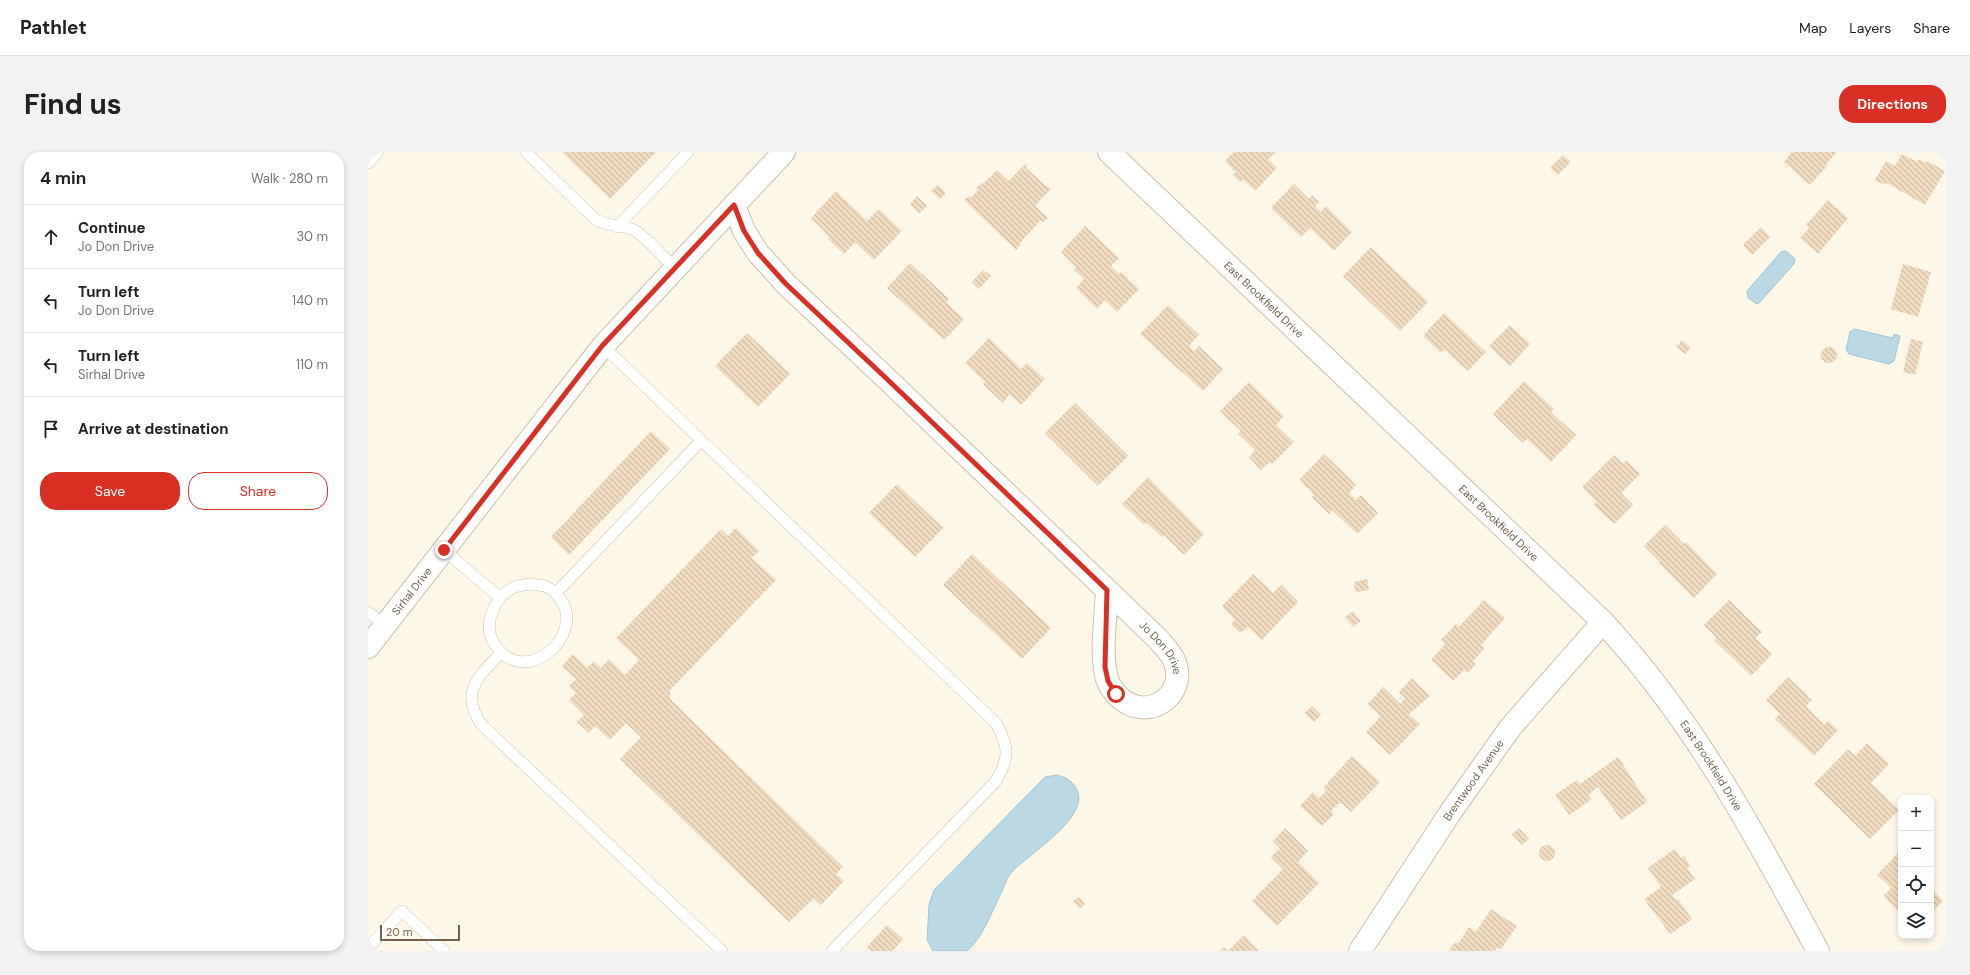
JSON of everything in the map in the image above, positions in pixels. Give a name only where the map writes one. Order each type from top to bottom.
[{"type":"street","name":"Sirhal Drive","points":[[368,648],[602,346],[784,152]]},
{"type":"street","name":"East Brookfield Drive","points":[[1109,152],[1603,622],[1652,678],[1708,756],[1751,828],[1818,951]]},
{"type":"street","name":"Jo Don Drive","points":[[734,205],[744,231],[758,253],[786,284],[894,385],[1157,638],[1174,661],[1176,674],[1174,686],[1169,697],[1149,708],[1138,708],[1126,704],[1116,694],[1108,681],[1105,667],[1107,590]]},
{"type":"street","name":"Brentwood Avenue","points":[[1360,951],[1450,813],[1510,728],[1603,622]]},
{"type":"lane","points":[[368,163],[378,152]]},
{"type":"lane","points":[[526,152],[595,219],[605,225],[629,228],[638,233],[674,268]]},
{"type":"lane","points":[[617,227],[688,152]]},
{"type":"lane","points":[[602,346],[996,723],[1005,739],[1007,752],[1005,766],[996,780],[832,951]]},
{"type":"lane","points":[[556,593],[701,441]]},
{"type":"lane","points":[[444,550],[500,598]]},
{"type":"lane","points":[[530,584],[545,586],[556,593],[565,606],[567,619],[564,634],[554,647],[543,657],[529,662],[513,661],[500,654],[492,641],[489,627],[491,613],[500,598],[514,587],[530,584]]},
{"type":"lane","points":[[368,612],[386,626]]},
{"type":"lane","points":[[500,654],[480,675],[473,687],[471,700],[474,713],[481,724],[722,951]]},
{"type":"lane","points":[[368,948],[402,911],[444,951]]},
{"type":"water","points":[[1786,251],[1795,259],[1794,264],[1760,302],[1757,304],[1748,298],[1747,291],[1781,252]]},
{"type":"water","points":[[1854,329],[1893,338],[1894,334],[1900,336],[1894,361],[1889,364],[1849,354],[1846,350],[1850,332]]},
{"type":"water","points":[[1057,775],[1072,783],[1076,788],[1079,799],[1075,810],[1067,822],[1044,845],[1010,874],[983,931],[967,951],[933,951],[927,940],[929,905],[934,890],[1045,777]]},
{"type":"building","points":[[562,152],[656,152],[610,199]]},
{"type":"building","points":[[1234,152],[1276,152],[1268,159],[1277,168],[1255,191],[1243,179],[1240,183],[1233,175],[1236,172],[1225,161]]},
{"type":"building","points":[[1792,152],[1837,152],[1810,185],[1784,162]]},
{"type":"building","points":[[1902,154],[1917,162],[1919,159],[1926,163],[1927,161],[1945,171],[1925,205],[1887,183],[1885,185],[1875,180],[1886,161],[1895,166]]},
{"type":"building","points":[[1563,155],[1571,162],[1558,175],[1550,168]]},
{"type":"building","points":[[1026,163],[1028,166],[1026,168],[1051,189],[1035,206],[1048,218],[1043,222],[1041,220],[1019,244],[1020,245],[1016,250],[964,200],[969,196],[971,198],[978,190],[976,188],[982,183],[983,184],[997,170],[1009,181]]},
{"type":"building","points":[[1294,184],[1309,199],[1312,195],[1319,202],[1315,206],[1321,212],[1326,206],[1352,232],[1334,251],[1310,228],[1301,237],[1271,208]]},
{"type":"building","points":[[938,185],[946,193],[940,199],[931,191]]},
{"type":"building","points":[[836,191],[867,221],[879,209],[902,231],[874,260],[855,242],[844,254],[828,239],[830,237],[811,218]]},
{"type":"building","points":[[917,196],[927,206],[919,214],[910,204]]},
{"type":"building","points":[[1828,200],[1848,218],[1818,254],[1800,238],[1809,228],[1806,225]]},
{"type":"building","points":[[1085,226],[1119,258],[1111,266],[1119,274],[1121,272],[1139,289],[1117,312],[1105,300],[1097,309],[1076,288],[1084,279],[1074,270],[1076,267],[1061,252]]},
{"type":"building","points":[[1761,227],[1770,237],[1752,255],[1743,245]]},
{"type":"building","points":[[1371,247],[1428,302],[1400,331],[1343,276]]},
{"type":"building","points":[[910,263],[949,299],[946,302],[964,319],[944,340],[887,288]]},
{"type":"building","points":[[1903,264],[1931,272],[1918,317],[1891,309]]},
{"type":"building","points":[[983,270],[991,276],[979,289],[972,282]]},
{"type":"building","points":[[1168,305],[1199,335],[1189,346],[1194,351],[1199,346],[1223,369],[1203,391],[1140,334]]},
{"type":"building","points":[[1444,313],[1486,352],[1468,371],[1444,349],[1441,353],[1423,336]]},
{"type":"building","points":[[1510,325],[1530,344],[1510,366],[1489,346]]},
{"type":"building","points":[[747,333],[790,374],[758,407],[715,366]]},
{"type":"building","points":[[989,338],[1021,369],[1027,363],[1045,379],[1021,405],[1010,394],[1003,403],[983,384],[985,382],[965,363]]},
{"type":"building","points":[[1911,339],[1923,342],[1915,375],[1903,372]]},
{"type":"building","points":[[1682,340],[1691,348],[1685,354],[1676,347]]},
{"type":"building","points":[[1829,347],[1835,349],[1837,355],[1835,361],[1829,363],[1823,361],[1821,355],[1823,349]]},
{"type":"building","points":[[1524,381],[1554,409],[1551,412],[1576,435],[1551,462],[1527,439],[1523,443],[1493,414]]},
{"type":"building","points":[[1249,382],[1284,416],[1276,425],[1294,442],[1272,464],[1270,462],[1261,470],[1249,457],[1255,450],[1238,434],[1241,431],[1220,411]]},
{"type":"building","points":[[1075,403],[1128,456],[1098,486],[1045,433]]},
{"type":"building","points":[[651,431],[670,449],[569,555],[551,537]]},
{"type":"building","points":[[1324,454],[1356,485],[1349,493],[1356,500],[1361,495],[1378,513],[1357,534],[1332,510],[1329,514],[1312,497],[1314,495],[1299,480]]},
{"type":"building","points":[[1614,455],[1623,464],[1626,460],[1640,474],[1621,493],[1633,505],[1614,524],[1594,505],[1597,502],[1582,487]]},
{"type":"building","points":[[1148,477],[1204,534],[1184,555],[1164,535],[1162,537],[1146,522],[1144,525],[1122,504]]},
{"type":"building","points":[[897,484],[943,528],[915,557],[869,513]]},
{"type":"building","points":[[1665,525],[1684,544],[1686,542],[1717,574],[1694,598],[1644,546]]},
{"type":"building","points":[[736,528],[759,551],[752,558],[776,580],[670,690],[670,699],[843,867],[836,874],[844,881],[821,905],[814,898],[789,922],[620,759],[641,737],[626,723],[610,740],[595,726],[589,733],[577,722],[584,715],[569,700],[576,693],[569,686],[576,679],[562,666],[573,654],[587,668],[594,661],[601,668],[609,659],[625,675],[639,660],[616,638],[721,529],[728,536]]},
{"type":"building","points":[[972,554],[1051,628],[1022,659],[943,585]]},
{"type":"building","points":[[1253,574],[1273,593],[1281,585],[1298,602],[1262,640],[1248,627],[1240,633],[1231,624],[1235,620],[1222,606]]},
{"type":"building","points":[[1367,579],[1369,590],[1356,592],[1354,582]]},
{"type":"building","points":[[1484,600],[1505,618],[1481,645],[1485,648],[1473,661],[1476,664],[1468,673],[1464,670],[1453,681],[1431,660],[1445,644],[1441,640],[1456,624],[1459,627]]},
{"type":"building","points":[[1729,600],[1762,632],[1755,638],[1772,654],[1751,676],[1714,640],[1716,637],[1704,625]]},
{"type":"building","points":[[1353,611],[1361,621],[1353,627],[1345,617]]},
{"type":"building","points":[[1788,677],[1812,700],[1806,706],[1824,725],[1828,721],[1838,730],[1814,756],[1775,719],[1780,714],[1766,700]]},
{"type":"building","points":[[1412,678],[1430,696],[1409,714],[1420,724],[1390,755],[1366,732],[1381,716],[1368,704],[1383,687],[1400,704],[1405,698],[1399,692]]},
{"type":"building","points":[[1312,706],[1321,715],[1314,722],[1305,713]]},
{"type":"building","points":[[1867,743],[1889,764],[1871,783],[1898,809],[1898,811],[1870,839],[1814,784],[1848,749],[1855,756]]},
{"type":"building","points":[[1352,756],[1380,782],[1351,812],[1340,802],[1331,811],[1334,814],[1322,826],[1300,806],[1313,792],[1319,798],[1326,791],[1323,788]]},
{"type":"building","points":[[1618,757],[1647,802],[1621,820],[1598,787],[1588,795],[1591,800],[1569,815],[1555,795],[1577,780],[1580,784]]},
{"type":"building","points":[[1285,828],[1308,851],[1298,862],[1319,883],[1277,926],[1252,901],[1283,869],[1271,857],[1280,848],[1273,841]]},
{"type":"building","points":[[1519,828],[1529,839],[1522,845],[1512,834]]},
{"type":"building","points":[[1544,845],[1550,845],[1555,850],[1553,859],[1550,861],[1544,861],[1539,856],[1539,850]]},
{"type":"building","points":[[1675,849],[1681,858],[1684,856],[1690,866],[1687,868],[1695,879],[1672,895],[1676,900],[1678,899],[1692,919],[1670,934],[1644,899],[1661,887],[1648,868]]},
{"type":"building","points":[[1898,853],[1898,911],[1883,896],[1891,888],[1877,875]]},
{"type":"building","points":[[1934,892],[1943,901],[1934,910]]},
{"type":"building","points":[[1079,897],[1085,904],[1080,909],[1073,901]]},
{"type":"building","points":[[1491,909],[1517,926],[1501,949],[1497,947],[1495,951],[1449,951],[1455,942],[1458,944],[1469,927],[1476,932]]},
{"type":"building","points":[[887,925],[903,939],[893,951],[871,951],[867,947]]},
{"type":"building","points":[[1244,935],[1259,951],[1228,951]]},
{"type":"building","points":[[1224,947],[1228,951],[1220,951]]},
{"type":"route","points":[[444,550],[602,346],[734,205],[744,231],[758,253],[786,284],[1107,590],[1105,667],[1108,681],[1116,694]]}]
